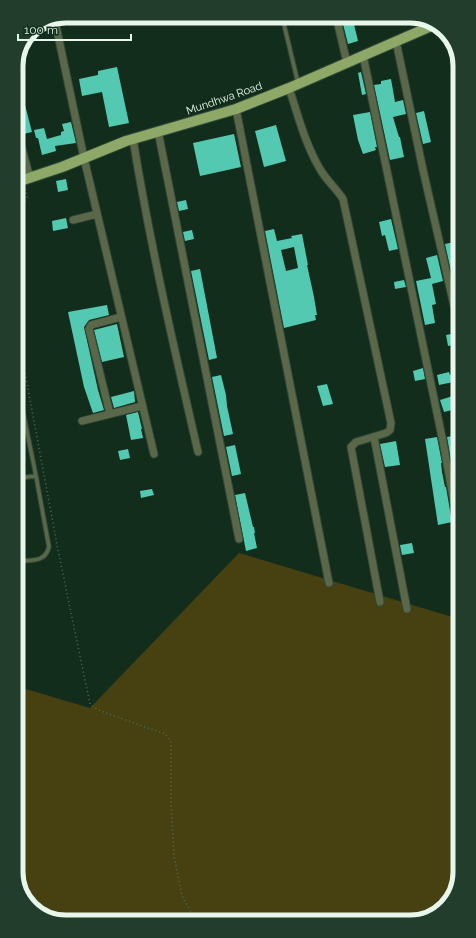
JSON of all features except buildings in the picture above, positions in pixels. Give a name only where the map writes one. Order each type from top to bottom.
[{"type":"main road","name":"Mundhwa Road","points":[[23,180],[133,139],[236,109],[293,86],[427,26]]},
{"type":"street","points":[[338,23],[346,62]]},
{"type":"street","points":[[56,25],[84,158],[154,454]]},
{"type":"street","points":[[396,41],[423,170],[453,301]]},
{"type":"street","points":[[363,55],[443,442],[453,497]]},
{"type":"street","points":[[293,86],[306,139],[314,159],[321,171],[339,193],[345,205],[352,248],[391,423],[390,430],[386,433],[356,442],[352,444],[351,450],[380,602]]},
{"type":"street","points":[[236,109],[329,583]]},
{"type":"street","points":[[158,131],[239,538]]},
{"type":"street","points":[[133,139],[145,213],[198,452]]},
{"type":"street","points":[[73,220],[97,214]]},
{"type":"street","points":[[110,414],[90,329],[91,325],[96,323],[121,317]]},
{"type":"street","points":[[82,421],[142,406]]},
{"type":"street","points":[[374,437],[407,609]]},
{"type":"lane","points":[[283,23],[293,86]]},
{"type":"lane","points":[[23,408],[49,547],[48,553],[44,557],[36,560],[23,561]]},
{"type":"lane","points":[[23,477],[36,476]]},
{"type":"path","points":[[23,180],[27,197],[26,200],[23,201]]},
{"type":"path","points":[[23,362],[58,550],[90,704],[98,710],[165,734],[171,741],[171,801],[174,856],[182,896],[193,915]]},
{"type":"shaded area","points":[[239,553],[453,617],[453,878],[449,891],[434,908],[426,912],[410,915],[63,915],[47,911],[42,908],[29,894],[26,888],[23,872],[23,688],[90,708]]}]
